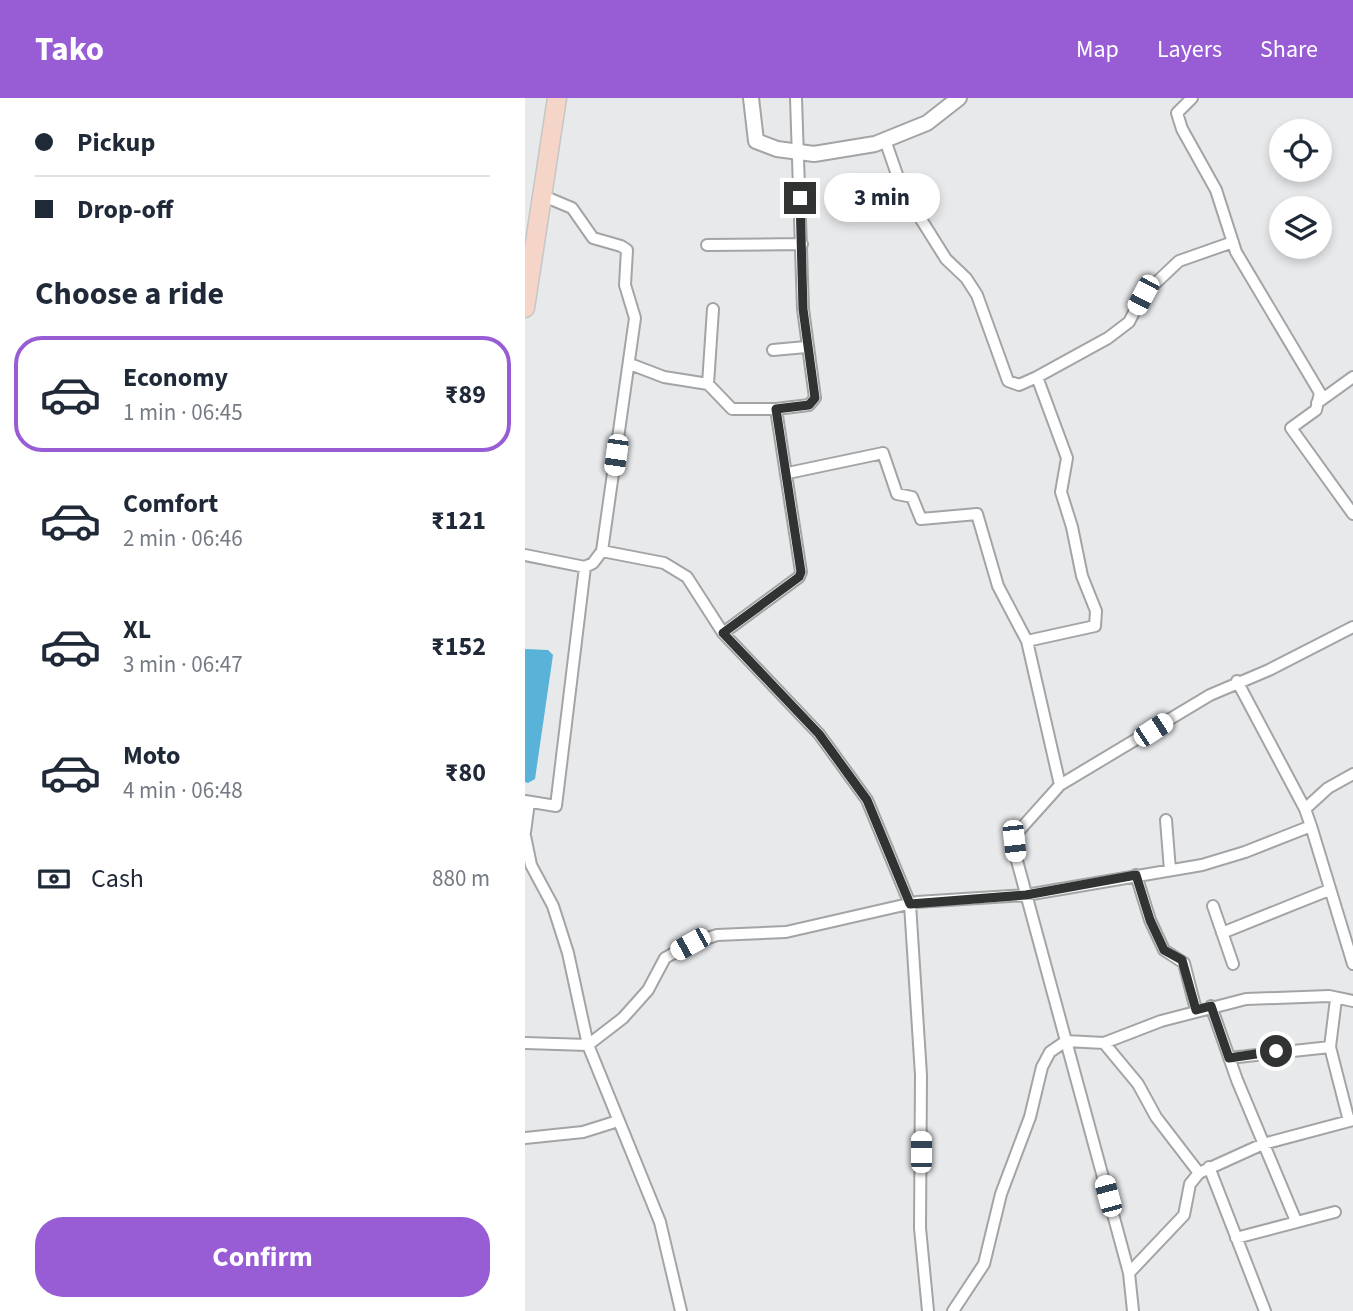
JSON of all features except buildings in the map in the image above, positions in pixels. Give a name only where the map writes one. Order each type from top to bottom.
[{"type":"main road","points":[[525,308],[557,98]]},
{"type":"street","points":[[751,98],[756,141],[777,149],[814,154],[885,140],[927,123],[959,98]]},
{"type":"street","points":[[630,364],[664,377],[708,384],[732,409],[776,409],[809,405],[815,398],[814,376],[806,347],[796,98]]},
{"type":"street","points":[[1192,98],[1177,113],[1182,129],[1216,190],[1233,242],[1287,342],[1310,373],[1320,393],[1316,410],[1291,428],[1353,514]]},
{"type":"street","points":[[885,140],[902,189],[946,259],[966,278],[977,295],[1008,381],[1019,385],[1108,338],[1129,322],[1143,295],[1179,261],[1233,242]]},
{"type":"street","points":[[525,555],[585,567],[593,563],[602,551],[635,318],[625,285],[627,250],[593,238],[572,208],[541,195]]},
{"type":"street","points":[[707,245],[802,244]]},
{"type":"street","points":[[708,384],[713,309]]},
{"type":"street","points":[[773,350],[806,347]]},
{"type":"street","points":[[1027,641],[1095,626],[1096,611],[1082,576],[1072,527],[1061,492],[1067,458],[1037,377]]},
{"type":"street","points":[[1317,403],[1353,377]]},
{"type":"street","points":[[723,633],[799,577],[801,572],[788,473],[776,409]]},
{"type":"street","points":[[788,473],[883,453],[897,494],[912,497],[921,519],[977,514],[998,586],[1027,641],[1060,785]]},
{"type":"street","points":[[602,551],[664,563],[687,577],[723,633],[819,734],[867,800],[910,904],[921,1076],[920,1228],[928,1311]]},
{"type":"street","points":[[585,567],[556,806],[527,801],[525,834],[531,864],[552,906],[568,953],[588,1045],[660,1222],[681,1311]]},
{"type":"street","points":[[1133,1311],[1129,1273],[1026,895],[1014,841],[1017,833],[1060,785],[1237,681],[1269,670],[1353,627]]},
{"type":"street","points":[[1237,681],[1305,809],[1353,964]]},
{"type":"street","points":[[1305,809],[1328,788],[1353,774]]},
{"type":"street","points":[[1166,820],[1170,870]]},
{"type":"street","points":[[525,1044],[588,1045],[648,990],[665,958],[690,944],[717,935],[786,932],[910,904],[1026,895],[1202,865],[1245,852],[1311,826]]},
{"type":"street","points":[[1136,875],[1150,920],[1164,950],[1184,963],[1196,1010]]},
{"type":"street","points":[[1222,933],[1329,891]]},
{"type":"street","points":[[1213,906],[1233,964]]},
{"type":"street","points":[[953,1311],[983,1264],[1001,1194],[1030,1117],[1042,1067],[1050,1052],[1066,1041],[1104,1043],[1196,1010],[1246,999],[1329,996],[1353,1001]]},
{"type":"street","points":[[1129,1273],[1184,1215],[1188,1206],[1190,1184],[1204,1170],[1262,1144],[1351,1120],[1330,1047],[1336,999]]},
{"type":"street","points":[[1211,1006],[1262,1144],[1296,1221]]},
{"type":"street","points":[[1104,1043],[1138,1084],[1156,1117],[1204,1170],[1236,1238],[1265,1311]]},
{"type":"street","points":[[1229,1058],[1330,1047]]},
{"type":"street","points":[[525,1138],[583,1132],[618,1121]]},
{"type":"street","points":[[1236,1238],[1335,1212]]},
{"type":"water","points":[[525,649],[548,650],[553,655],[535,779],[528,783],[525,782]]},
{"type":"route","points":[[800,198],[803,309],[806,347],[814,376],[815,398],[809,405],[776,409],[788,473],[801,572],[799,577],[723,633],[819,734],[867,800],[910,904],[1026,895],[1136,875],[1150,920],[1164,950],[1184,963],[1196,1010],[1211,1006],[1229,1058],[1276,1051]]}]
